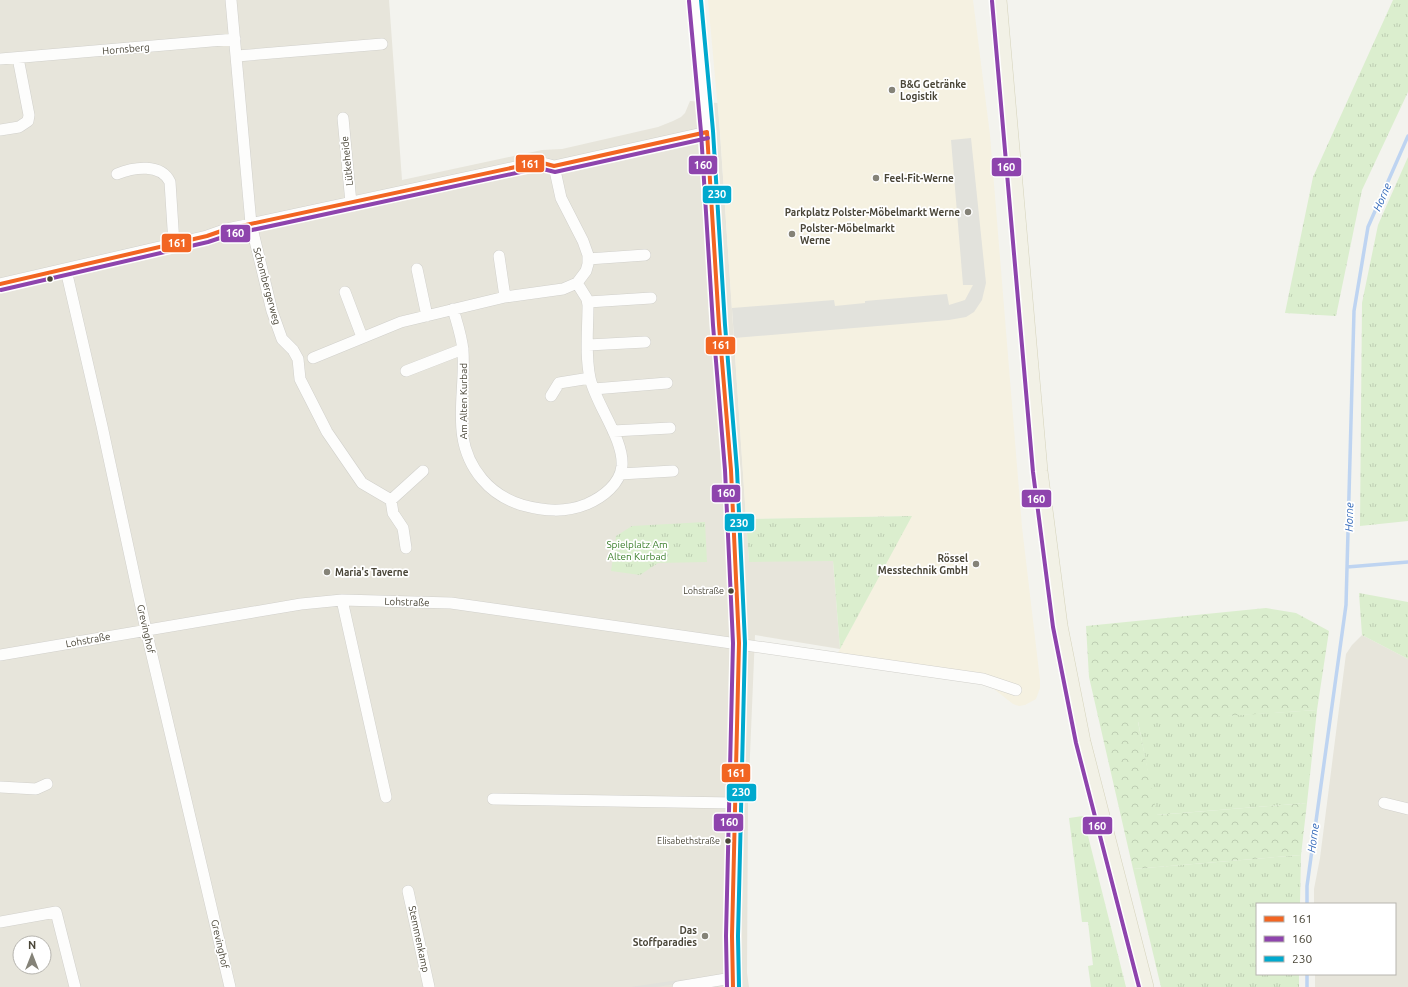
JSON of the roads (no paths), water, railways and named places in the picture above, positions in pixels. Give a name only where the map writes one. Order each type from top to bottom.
[{"type":"main road","points":[[998,0],[1039,471],[1058,619],[1067,673],[1082,742],[1145,987]]},
{"type":"street","name":"Schombergerweg","points":[[231,0],[251,224],[272,311],[282,339],[293,350],[298,359],[300,379],[327,432],[362,483],[391,500]]},
{"type":"street","points":[[678,987],[733,983],[734,804],[739,643],[731,470],[720,341],[707,132],[695,0]]},
{"type":"street","name":"Hornsberg","points":[[0,59],[234,39]]},
{"type":"street","points":[[236,56],[382,44]]},
{"type":"street","points":[[0,130],[19,127],[28,121],[29,116],[18,58]]},
{"type":"street","name":"Lütkeheide","points":[[343,118],[351,203]]},
{"type":"street","points":[[0,284],[174,244],[207,236],[227,229],[539,162],[554,166],[707,132]]},
{"type":"street","points":[[313,358],[401,322],[505,297],[563,290],[577,283],[586,271],[588,259],[583,241],[561,198],[554,166]]},
{"type":"street","points":[[117,174],[127,170],[155,169],[164,172],[170,182],[174,244]]},
{"type":"street","points":[[588,259],[645,255]]},
{"type":"street","points":[[499,256],[505,297]]},
{"type":"street","points":[[417,269],[427,316]]},
{"type":"street","name":"Grevinghof","points":[[66,270],[102,426],[146,630],[230,987]]},
{"type":"street","points":[[577,283],[588,302],[588,345],[592,383],[621,451],[620,474],[673,471]]},
{"type":"street","points":[[345,292],[362,337]]},
{"type":"street","points":[[588,302],[650,298]]},
{"type":"street","name":"Am Alten Kurbad","points":[[453,309],[463,349],[462,441],[468,457],[477,473],[496,492],[506,499],[532,508],[566,510],[577,508],[599,497],[609,490],[620,474]]},
{"type":"street","points":[[588,345],[645,342]]},
{"type":"street","name":"Am Alten Kurbad","points":[[406,371],[463,349]]},
{"type":"street","points":[[552,396],[559,383],[667,383]]},
{"type":"street","points":[[612,431],[670,428]]},
{"type":"street","points":[[406,548],[403,528],[393,513],[391,500],[423,471]]},
{"type":"street","points":[[342,600],[386,797]]},
{"type":"street","name":"Lohstraße","points":[[0,655],[301,604],[342,600],[450,603],[983,679],[1016,690]]},
{"type":"street","points":[[0,787],[36,789],[47,784]]},
{"type":"street","points":[[493,799],[734,804]]},
{"type":"street","points":[[1384,804],[1408,809]]},
{"type":"street","name":"Stemmenkamp","points":[[408,891],[429,987]]},
{"type":"street","points":[[0,922],[56,912],[75,987]]},
{"type":"waterway","name":"Horne","points":[[1307,903],[1307,886],[1346,605],[1354,311],[1368,227],[1408,136]]},
{"type":"waterway","points":[[1347,567],[1408,562]]},
{"type":"waterway","name":"Horne","points":[[1307,975],[1307,987]]},
{"type":"place","name":"B&G Getränke Logistik","points":[[892,90]]},
{"type":"place","name":"Feel-Fit-Werne","points":[[876,178]]},
{"type":"place","name":"Parkplatz Polster-Möbelmarkt Werne","points":[[968,212]]},
{"type":"place","name":"Polster-Möbelmarkt Werne","points":[[792,234]]},
{"type":"place","name":"Rössel Messtechnik GmbH","points":[[976,564]]},
{"type":"place","name":"Maria's Taverne","points":[[327,572]]},
{"type":"place","name":"Lohstraße","points":[[731,591]]},
{"type":"place","name":"Elisabethstraße","points":[[728,841]]},
{"type":"place","name":"Das Stoffparadies","points":[[705,936]]},
{"type":"park label","name":"Spielplatz Am Alten Kurbad","points":[[637,550]]}]
